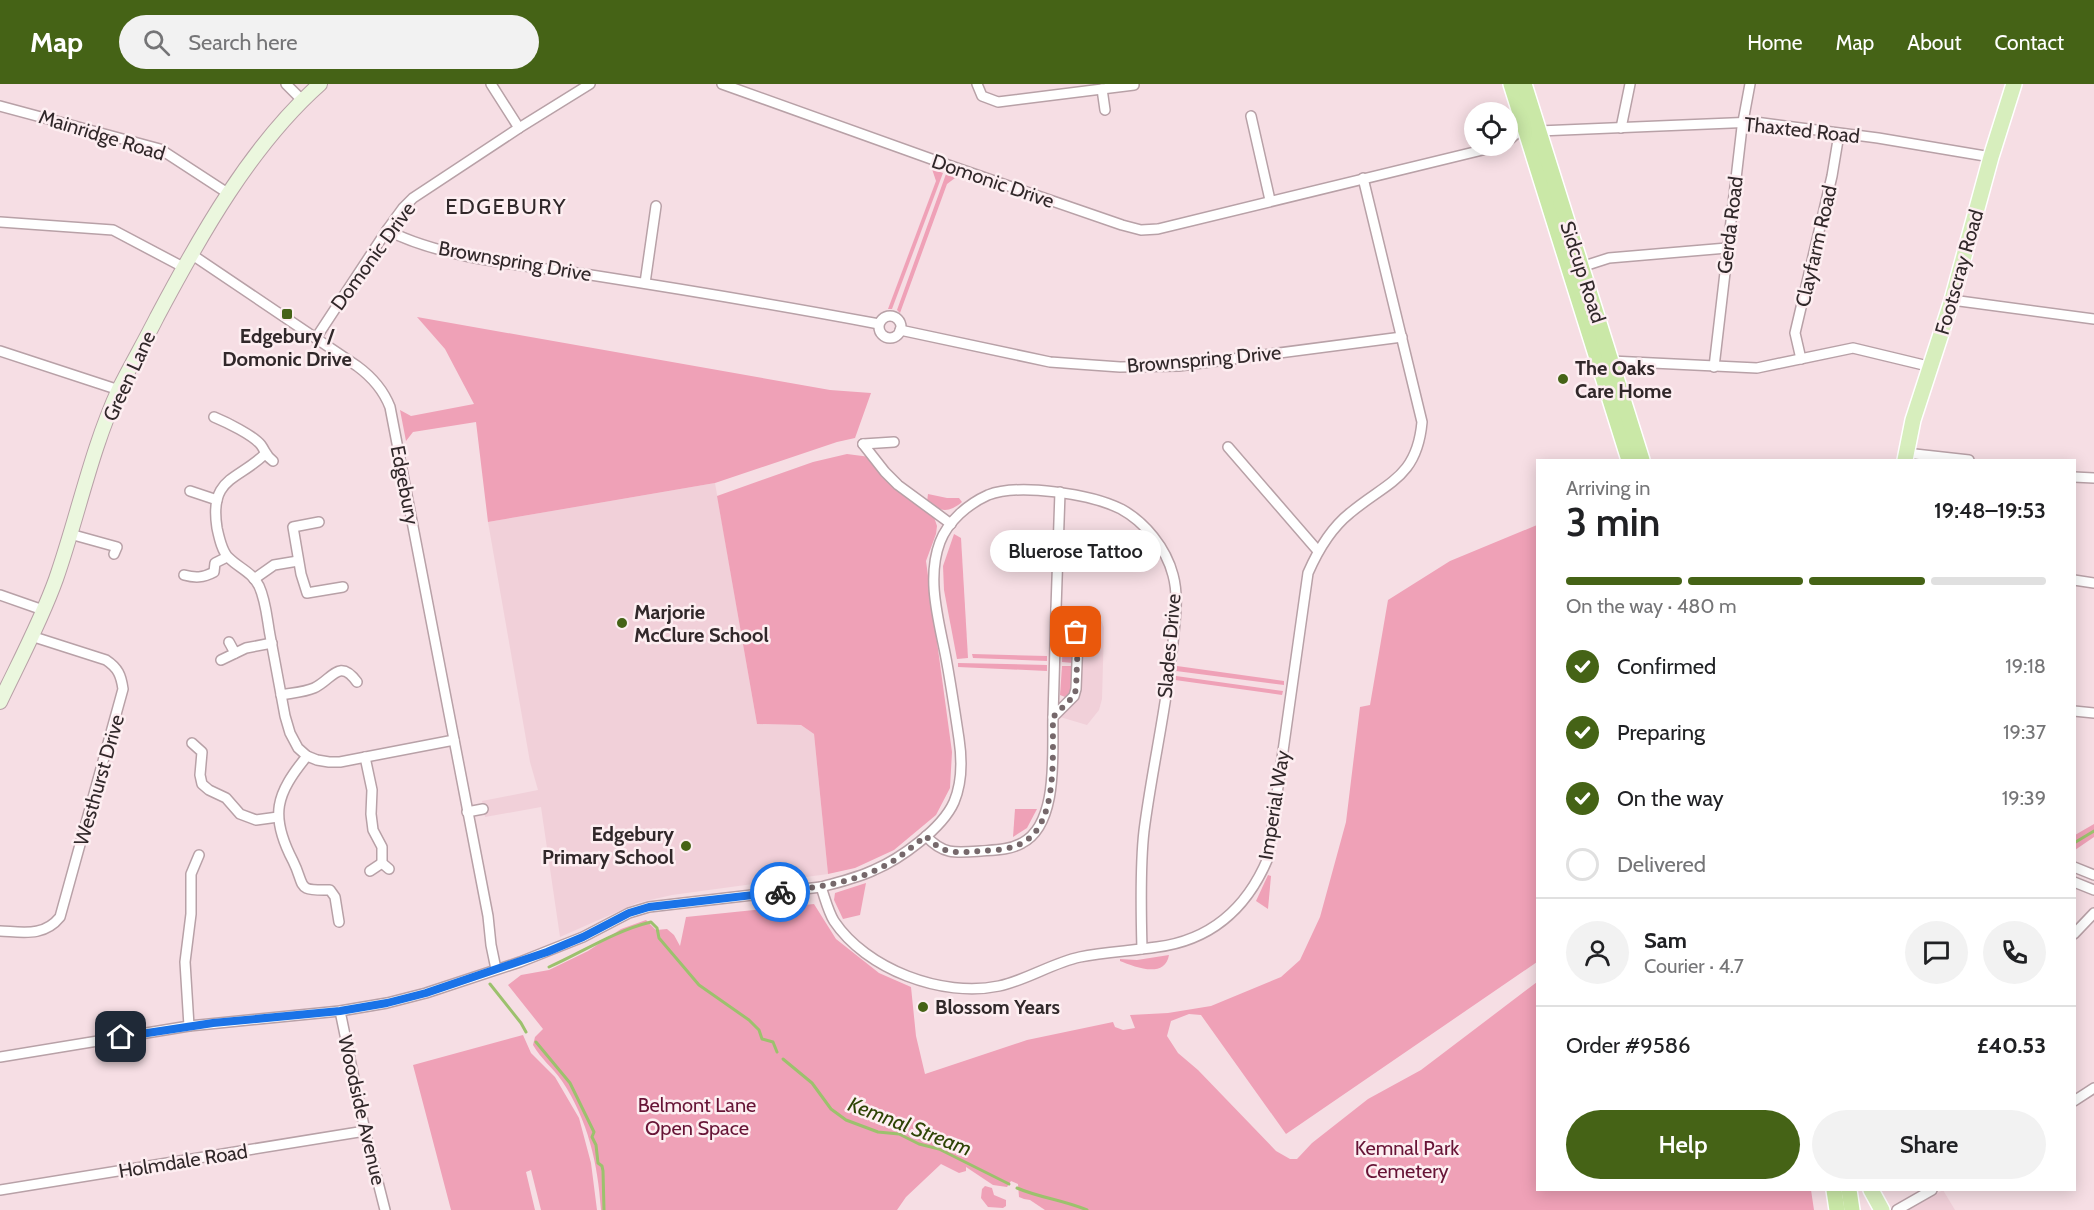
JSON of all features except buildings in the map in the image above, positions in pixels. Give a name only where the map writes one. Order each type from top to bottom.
[{"type":"highway","name":"Sidcup Road","points":[[1511,84],[1629,459]]},
{"type":"highway","name":"Sidcup Road","points":[[1524,84],[1642,459]]},
{"type":"highway","points":[[1834,1191],[1837,1210]]},
{"type":"highway","points":[[1849,1191],[1852,1210]]},
{"type":"main road","name":"Green Lane","points":[[0,702],[55,582],[83,488],[119,390],[183,267],[229,194],[267,142],[302,100],[320,84]]},
{"type":"main road","name":"Footscray Road","points":[[1906,457],[1913,420],[1932,367],[2014,84]]},
{"type":"main road","points":[[1872,1191],[1882,1210]]},
{"type":"street","points":[[286,84],[302,100]]},
{"type":"street","points":[[491,84],[519,128]]},
{"type":"street","name":"Domonic Drive","points":[[316,338],[387,230],[413,198],[590,84]]},
{"type":"street","name":"Domonic Drive","points":[[724,84],[948,165],[1141,230],[1158,229],[1464,154]]},
{"type":"street","points":[[977,84],[982,96],[998,102],[1134,85]]},
{"type":"street","points":[[1621,128],[1630,84]]},
{"type":"street","name":"Gerda Road","points":[[1714,367],[1743,122],[1750,84]]},
{"type":"street","points":[[1102,89],[1105,110]]},
{"type":"street","name":"Mainridge Road","points":[[0,106],[160,149],[229,194]]},
{"type":"street","points":[[1251,116],[1270,200]]},
{"type":"street","name":"Thaxted Road","points":[[1539,131],[1755,122],[1878,138],[1991,158]]},
{"type":"street","points":[[1518,132],[1523,123]]},
{"type":"street","name":"Clayfarm Road","points":[[1801,359],[1795,333],[1832,176],[1839,134]]},
{"type":"street","name":"Imperial Way","points":[[822,886],[833,920],[854,944],[873,959],[897,973],[930,983],[960,988],[988,988],[1018,981],[1061,962],[1079,957],[1179,942],[1217,925],[1245,900],[1268,858],[1308,573],[1331,531],[1350,512],[1390,485],[1404,472],[1417,448],[1422,422],[1363,178]]},
{"type":"street","points":[[645,283],[656,206]]},
{"type":"street","points":[[0,222],[113,230],[183,267]]},
{"type":"street","name":"Brownspring Drive","points":[[387,230],[416,242],[472,256],[747,299],[879,324]]},
{"type":"street","points":[[1581,267],[1609,258],[1727,248]]},
{"type":"street","name":"Edgebury","points":[[191,254],[369,374],[381,389],[390,406],[496,969]]},
{"type":"street","points":[[1952,300],[2094,319]]},
{"type":"street","name":"Brownspring Drive","points":[[892,316],[900,322],[900,330],[897,336],[888,338],[879,332],[879,324],[882,319],[892,316]]},
{"type":"street","name":"Brownspring Drive","points":[[900,330],[1050,362],[1120,368],[1179,366],[1402,337]]},
{"type":"street","points":[[1611,361],[1757,368],[1853,348],[1932,367]]},
{"type":"street","points":[[0,351],[119,390]]},
{"type":"street","points":[[214,417],[230,424],[261,445],[269,458],[257,462],[230,478],[217,500],[216,519],[218,534],[227,557],[245,569],[254,579],[263,599],[281,695],[290,733],[298,748],[307,756],[317,760],[340,762],[454,740]]},
{"type":"street","points":[[894,442],[863,444],[898,485],[951,524]]},
{"type":"street","points":[[1228,447],[1318,551]]},
{"type":"street","points":[[1906,457],[1948,459]]},
{"type":"street","points":[[2076,477],[2094,478]]},
{"type":"street","points":[[190,490],[217,500]]},
{"type":"street","name":"Slades Drive","points":[[0,1057],[189,1026],[340,1011],[387,1003],[426,993],[520,962],[583,937],[629,913],[649,907],[822,886],[847,880],[890,863],[926,836],[942,820],[954,803],[959,782],[962,759],[937,609],[934,575],[940,541],[961,512],[989,495],[1020,490],[1060,492],[1108,503],[1145,527],[1163,551],[1171,568],[1175,586],[1175,614],[1170,672],[1144,832],[1142,949]]},
{"type":"street","points":[[926,836],[936,847],[945,851],[966,852],[1012,847],[1023,843],[1033,835],[1045,815],[1050,794],[1060,492]]},
{"type":"street","points":[[320,522],[292,527],[307,593],[343,587]]},
{"type":"street","points":[[70,534],[117,547]]},
{"type":"street","points":[[184,575],[195,578],[206,576],[214,572],[215,563],[227,557]]},
{"type":"street","points":[[254,579],[274,566],[298,561]]},
{"type":"street","points":[[2076,580],[2094,583]]},
{"type":"street","points":[[0,595],[43,609]]},
{"type":"street","points":[[1053,717],[1074,696],[1078,638],[1076,632],[1056,609]]},
{"type":"street","name":"Westhurst Drive","points":[[0,931],[34,933],[43,931],[54,925],[60,917],[123,689],[121,676],[115,666],[106,660],[31,636]]},
{"type":"street","points":[[229,642],[235,653]]},
{"type":"street","points":[[221,660],[246,648],[272,643]]},
{"type":"street","points":[[281,695],[314,688],[335,672],[342,670],[350,673],[357,682]]},
{"type":"street","points":[[2076,711],[2094,713]]},
{"type":"street","points":[[192,743],[202,752],[201,784],[226,798],[240,814],[256,820],[278,817]]},
{"type":"street","points":[[307,756],[284,789],[278,817],[280,834],[294,864],[298,880],[309,890],[330,890],[334,897],[339,922]]},
{"type":"street","points":[[365,757],[372,790],[371,814],[374,830],[382,847],[385,866],[370,871]]},
{"type":"street","points":[[468,812],[483,809]]},
{"type":"street","points":[[189,1026],[185,962],[191,874],[199,855]]},
{"type":"street","points":[[2076,868],[2094,875]]},
{"type":"street","points":[[2076,883],[2094,890]]},
{"type":"street","points":[[2076,932],[2094,913]]},
{"type":"street","name":"Woodside Avenue","points":[[340,1011],[365,1131],[385,1210]]},
{"type":"street","points":[[2076,1100],[2094,1088]]},
{"type":"street","name":"Holmdale Road","points":[[0,1190],[365,1131]]},
{"type":"street","points":[[1897,1210],[1930,1191]]},
{"type":"shaded area","points":[[715,483],[757,724],[801,725],[814,734],[828,874],[672,895],[637,903],[560,937],[541,807],[485,817],[482,801],[538,790],[530,762],[488,522]]},
{"type":"shaded area","points":[[1090,605],[1104,628],[1102,699],[1099,710],[1087,725],[1060,717],[1078,694],[1081,632],[1062,606]]},
{"type":"shaded area","points":[[1944,1191],[1955,1210],[1907,1210]]},
{"type":"green space","points":[[932,169],[943,173],[892,309],[888,309],[936,181]]},
{"type":"green space","points":[[946,174],[955,178],[947,184],[900,313],[897,310]]},
{"type":"green space","points":[[417,317],[830,390],[871,393],[855,438],[715,483],[488,522],[476,422],[413,432],[406,441],[400,410],[411,416],[474,404],[445,349]]},
{"type":"green space","points":[[847,454],[870,457],[894,488],[934,517],[937,526],[936,534],[926,561],[952,752],[950,788],[936,815],[894,850],[855,868],[828,874],[814,734],[801,725],[757,724],[717,496],[813,462]]},
{"type":"green space","points":[[928,494],[959,498],[962,502],[953,508],[940,509],[927,502]]},
{"type":"green space","points":[[1536,525],[1536,963],[1286,1134],[1201,1015],[1189,1014],[1171,1021],[1167,1036],[1178,1053],[1198,1070],[1276,1151],[1290,1159],[1297,1159],[1312,1143],[1368,1099],[1421,1070],[1536,983],[1536,1191],[1811,1191],[1814,1210],[1045,1210],[1030,1200],[1019,1197],[1018,1184],[1011,1181],[1007,1187],[993,1185],[966,1167],[966,1171],[959,1173],[941,1164],[906,1197],[897,1210],[601,1210],[594,1159],[579,1111],[562,1081],[533,1045],[535,1037],[543,1029],[508,985],[521,975],[549,970],[588,951],[621,929],[646,920],[656,930],[667,929],[674,935],[680,946],[686,917],[814,904],[836,939],[879,973],[911,987],[916,1036],[925,1074],[1027,1040],[1113,1022],[1115,1027],[1123,1030],[1135,1028],[1130,1015],[1168,1013],[1211,1006],[1281,977],[1300,960],[1320,917],[1346,822],[1360,707],[1370,705],[1388,600],[1450,561]]},
{"type":"green space","points":[[954,534],[961,538],[968,658],[957,659],[944,590],[943,566]]},
{"type":"green space","points":[[1066,631],[1074,640],[1073,663],[1062,662],[1063,632]]},
{"type":"green space","points":[[972,654],[1047,656],[1047,661],[973,658]]},
{"type":"green space","points":[[958,663],[1047,665],[1047,671],[958,667]]},
{"type":"green space","points":[[1062,666],[1073,666],[1071,692],[1065,697],[1060,695]]},
{"type":"green space","points":[[1177,666],[1284,681],[1284,685],[1176,671]]},
{"type":"green space","points":[[1176,676],[1283,691],[1282,695],[1175,680]]},
{"type":"green space","points":[[1015,809],[1037,809],[1027,828],[1013,837]]},
{"type":"green space","points":[[2094,824],[2094,837],[2076,849],[2076,834]]},
{"type":"green space","points":[[1268,875],[1271,876],[1268,909],[1256,901]]},
{"type":"green space","points":[[866,883],[860,915],[843,919],[834,900],[835,893]]},
{"type":"green space","points":[[1169,955],[1162,967],[1156,969],[1141,968],[1120,961],[1120,959],[1137,960]]},
{"type":"green space","points":[[523,1035],[531,1053],[555,1077],[579,1118],[591,1163],[597,1210],[541,1210],[531,1170],[526,1172],[535,1210],[451,1210],[413,1065]]},
{"type":"green space","points":[[985,1186],[992,1188],[994,1195],[1006,1200],[1006,1206],[1003,1208],[988,1207],[981,1198],[982,1189]]},
{"type":"waterway","points":[[2076,842],[2094,831]]},
{"type":"waterway","name":"Kemnal Stream","points":[[549,967],[611,936],[651,922],[657,928],[659,938],[699,985],[749,1020],[759,1030],[762,1039],[773,1042],[777,1052]]},
{"type":"waterway","points":[[490,984],[526,1032]]},
{"type":"waterway","points":[[536,1042],[570,1083],[594,1132],[592,1137],[596,1145],[598,1163],[602,1166],[603,1171],[604,1210]]},
{"type":"waterway","name":"Kemnal Stream","points":[[783,1059],[812,1083],[831,1109],[846,1120],[878,1132],[899,1134],[919,1144],[939,1149],[1009,1184]]},
{"type":"waterway","name":"Kemnal Stream","points":[[1017,1188],[1087,1210]]},
{"type":"way so far","points":[[780,892],[822,886],[873,871],[890,863],[926,836],[936,847],[945,851],[966,852],[1012,847],[1023,843],[1033,835],[1045,815],[1050,794],[1053,717],[1074,696],[1076,689],[1078,638],[1076,632]]},
{"type":"place","name":"Edgebury / Domonic Drive","points":[[287,314]]},
{"type":"place","name":"The Oaks Care Home","points":[[1563,379]]},
{"type":"place","name":"Marjorie McClure School","points":[[622,623]]},
{"type":"place","name":"Bluerose Tattoo","points":[[1076,632]]},
{"type":"place","name":"Edgebury Primary School","points":[[686,846]]},
{"type":"place","name":"Blossom Years","points":[[923,1007]]},
{"type":"district","name":"EDGEBURY","points":[[506,206]]},
{"type":"route","points":[[121,1037],[189,1026],[340,1011],[387,1003],[426,993],[520,962],[583,937],[629,913],[649,907],[780,892]]},
{"type":"park label","name":"Belmont Lane Open Space","points":[[697,1116]]},
{"type":"park label","name":"Kemnal Park Cemetery","points":[[1407,1160]]}]
